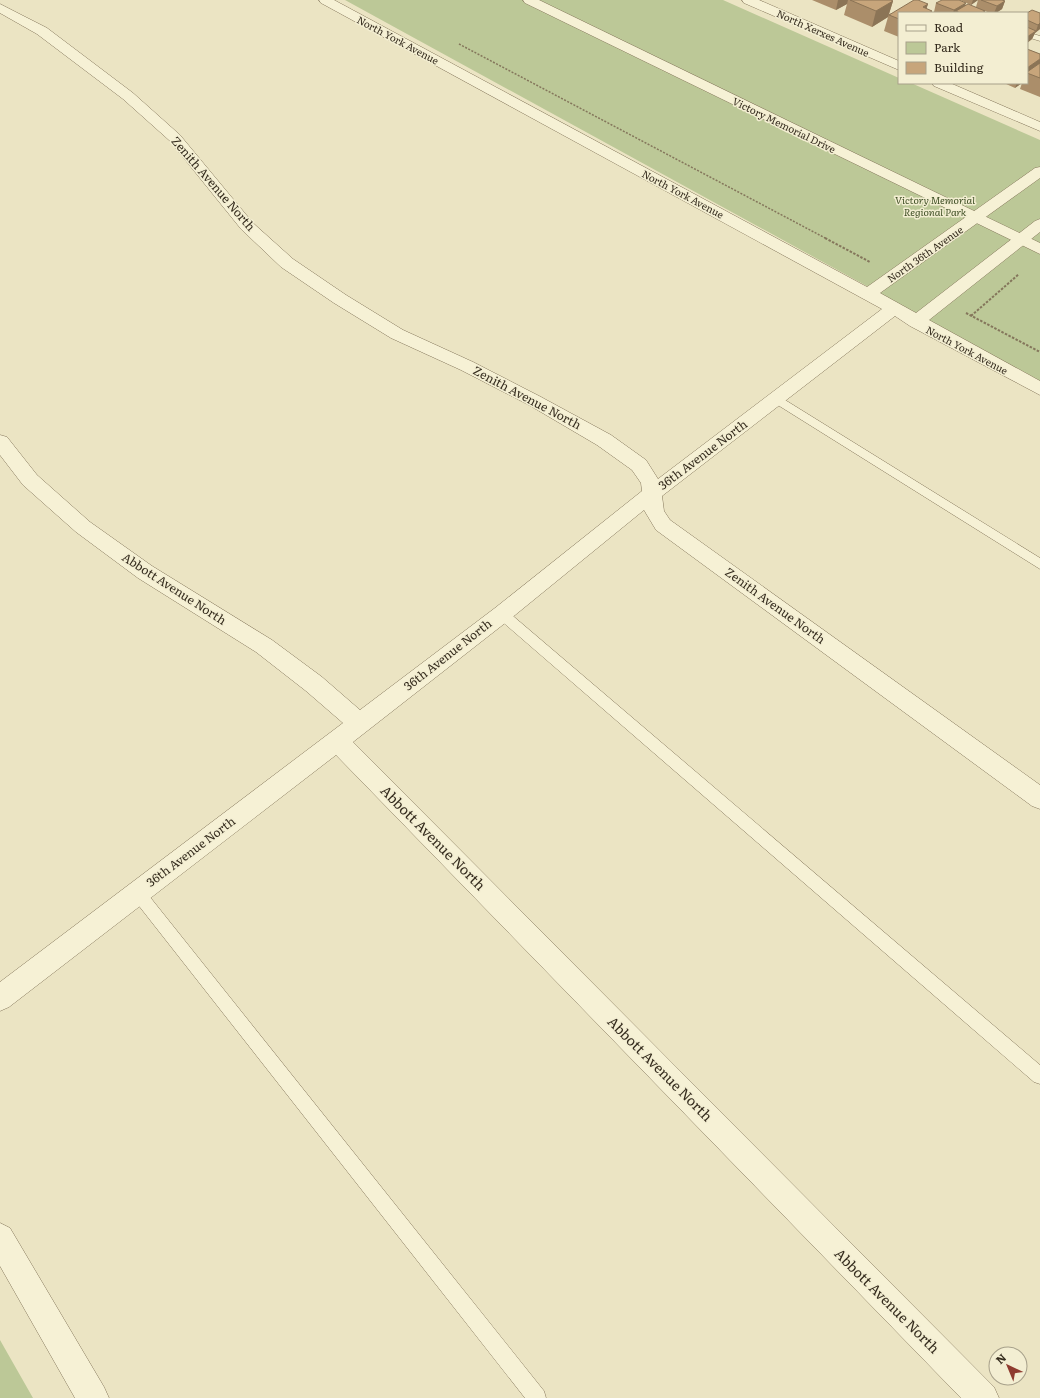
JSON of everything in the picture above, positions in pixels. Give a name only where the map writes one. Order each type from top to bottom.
[{"type":"street","name":"North York Avenue","points":[[325,0],[868,294],[916,322],[1040,389]]},
{"type":"street","name":"Victory Memorial Drive","points":[[529,0],[1040,249]]},
{"type":"street","name":"North Xerxes Avenue","points":[[748,0],[898,66]]},
{"type":"street","name":"Zenith Avenue North","points":[[0,8],[42,31],[128,96],[175,138],[247,226],[287,263],[340,299],[397,334],[467,366],[535,401],[604,440],[639,465],[650,482],[650,495],[654,512],[663,525],[1040,798]]},
{"type":"street","points":[[941,84],[1040,127]]},
{"type":"street","name":"North 36th Avenue","points":[[868,294],[1040,171]]},
{"type":"street","points":[[916,322],[1040,224]]},
{"type":"street","name":"36th Avenue North","points":[[0,998],[137,892],[360,724],[502,614],[650,495],[893,309]]},
{"type":"street","name":"Abbott Avenue North","points":[[0,442],[30,480],[83,527],[145,572],[264,646],[314,684],[360,724]]},
{"type":"street","name":"Abbott Avenue North","points":[[337,741],[983,1398]]},
{"type":"street","points":[[0,1238],[93,1398]]},
{"type":"lane","points":[[1028,34],[1040,39]]},
{"type":"lane","points":[[777,399],[1040,564]]},
{"type":"lane","points":[[502,614],[1040,1076]]},
{"type":"lane","points":[[137,892],[537,1398]]},
{"type":"path","points":[[452,41],[867,260]]},
{"type":"path","points":[[1019,274],[971,316],[1040,352]]},
{"type":"green space","name":"Victory Memorial Regional Park","points":[[345,0],[723,0],[898,78],[898,84],[913,84],[1040,140],[1040,381]]},
{"type":"green space","points":[[0,1340],[33,1398],[0,1398]]},
{"type":"building","points":[[850,0],[891,0],[893,1],[876,11]]},
{"type":"building","points":[[914,0],[928,4],[923,7],[932,11],[898,12],[898,19],[889,15]]},
{"type":"building","points":[[942,0],[959,0],[966,3],[954,10],[936,3]]},
{"type":"building","points":[[981,0],[1002,0],[1005,1],[997,6]]},
{"type":"building","points":[[968,4],[985,11],[958,12],[956,11]]},
{"type":"building","points":[[1032,10],[1040,13],[1040,23],[1038,25],[1028,20],[1028,12]]},
{"type":"building","points":[[1028,27],[1036,31],[1028,36]]},
{"type":"building","points":[[1028,49],[1040,54],[1040,59],[1028,67]]},
{"type":"building","points":[[1040,63],[1040,78],[1028,73],[1028,71]]}]
